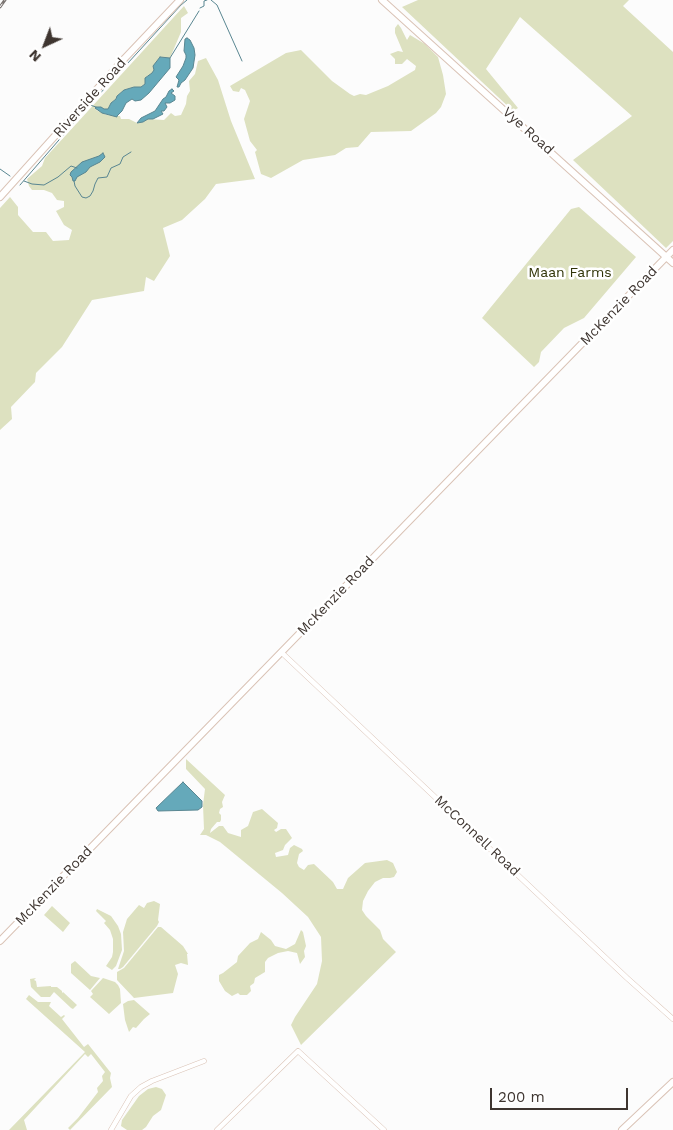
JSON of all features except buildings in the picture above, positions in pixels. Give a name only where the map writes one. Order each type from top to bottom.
[{"type":"street","name":"Riverside Road","points":[[0,197],[180,0]]},
{"type":"street","name":"Vye Road","points":[[382,0],[673,263]]},
{"type":"street","name":"McKenzie Road","points":[[0,941],[673,250]]},
{"type":"street","name":"McConnell Road","points":[[281,652],[627,978],[673,1019]]},
{"type":"street","points":[[217,1130],[298,1051],[384,1130]]},
{"type":"street","points":[[111,1130],[131,1096],[141,1087],[204,1061]]},
{"type":"street","points":[[622,1130],[673,1082]]},
{"type":"green space","points":[[418,0],[629,0],[623,6],[673,52],[673,241],[666,248],[573,160],[632,116],[520,17],[486,69],[518,108],[513,111],[402,7]]},
{"type":"green space","points":[[184,6],[188,13],[181,18],[181,32],[170,58],[160,57],[152,74],[147,76],[145,84],[141,87],[124,90],[111,103],[109,109],[96,110],[107,115],[120,116],[121,119],[129,119],[137,123],[148,119],[164,120],[171,113],[175,116],[181,115],[190,91],[189,81],[195,74],[198,61],[206,58],[218,80],[231,121],[255,179],[216,184],[205,199],[182,220],[163,228],[170,256],[154,281],[146,277],[144,291],[92,300],[62,347],[36,373],[35,382],[11,407],[12,419],[0,430],[0,208],[10,197],[18,207],[18,215],[33,232],[46,232],[53,241],[69,240],[72,230],[64,225],[56,211],[64,207],[64,201],[57,200],[52,193],[44,190],[32,190],[27,179],[42,166],[45,158]]},
{"type":"green space","points":[[398,24],[407,40],[410,35],[425,44],[438,57],[446,94],[441,107],[436,113],[411,131],[371,132],[358,147],[346,148],[335,155],[303,160],[271,178],[261,174],[255,152],[257,150],[250,141],[244,119],[250,101],[245,90],[241,88],[239,92],[233,91],[230,86],[286,53],[301,50],[332,81],[350,94],[354,96],[366,95],[388,86],[415,70],[416,66],[407,59],[402,64],[395,64],[395,59],[390,54],[398,51],[403,52],[395,33],[395,28]]},
{"type":"green space","name":"Maan Farms","points":[[579,207],[636,257],[584,318],[564,328],[541,352],[539,362],[534,367],[482,318],[571,209]]},
{"type":"green space","points":[[186,759],[225,795],[222,802],[223,807],[219,813],[221,820],[211,829],[210,833],[219,826],[223,826],[228,833],[241,837],[241,830],[248,826],[253,812],[262,809],[278,823],[277,828],[274,830],[276,832],[286,829],[292,838],[283,850],[275,853],[276,857],[288,855],[290,848],[294,845],[302,849],[303,851],[299,854],[297,863],[299,867],[304,870],[308,865],[314,864],[333,882],[337,889],[343,889],[348,878],[365,863],[387,860],[393,863],[397,872],[394,877],[383,878],[375,882],[363,901],[362,910],[380,930],[383,939],[396,952],[301,1045],[291,1025],[317,984],[322,961],[321,937],[308,917],[282,893],[220,842],[206,835],[200,835],[204,829],[203,805],[205,789],[186,769]]},
{"type":"green space","points":[[154,901],[160,904],[157,926],[123,967],[118,969],[124,951],[123,932],[127,919],[139,905],[144,908],[147,903]]},
{"type":"green space","points":[[52,906],[70,923],[63,932],[44,915]]},
{"type":"green space","points":[[97,909],[111,916],[121,934],[122,950],[116,966],[112,970],[106,966],[112,957],[113,939],[110,930],[104,923],[106,921],[96,911]]},
{"type":"green space","points":[[158,927],[161,927],[183,946],[188,954],[188,965],[181,963],[175,965],[178,974],[173,993],[134,998],[117,980],[117,972],[124,968]]},
{"type":"green space","points":[[301,930],[306,946],[304,951],[305,957],[300,964],[297,953],[288,951],[278,953],[268,958],[265,962],[265,972],[255,978],[254,983],[250,986],[251,991],[247,995],[240,995],[238,993],[232,996],[225,991],[219,981],[219,975],[237,962],[238,956],[250,943],[258,939],[261,932],[275,946],[286,949],[295,944]]},
{"type":"green space","points":[[75,961],[91,976],[100,978],[90,990],[71,973],[71,964]]},
{"type":"green space","points":[[36,978],[34,980],[37,987],[57,987],[77,1005],[73,1009],[71,1008],[54,992],[50,997],[41,997],[31,987],[30,979]]},
{"type":"green space","points":[[103,978],[115,982],[120,989],[121,1003],[109,1014],[90,997],[93,994],[91,991]]},
{"type":"green space","points":[[29,995],[38,1002],[51,1002],[49,1006],[61,1017],[65,1016],[62,1019],[84,1047],[88,1044],[111,1073],[112,1087],[70,1130],[68,1128],[98,1092],[97,1088],[103,1081],[102,1076],[105,1072],[91,1054],[88,1057],[85,1054],[24,1120],[27,1130],[9,1130],[85,1052],[26,999]]},
{"type":"green space","points":[[134,1000],[150,1014],[136,1028],[133,1027],[129,1032],[123,1004]]},
{"type":"green space","points":[[156,1087],[162,1089],[166,1095],[161,1110],[153,1116],[146,1127],[142,1130],[127,1130],[121,1126],[122,1120],[139,1096],[148,1089]]},
{"type":"water","points":[[187,38],[194,48],[193,68],[185,80],[177,87],[179,80],[176,77],[186,58],[184,51],[185,39]]},
{"type":"water","points":[[160,57],[170,58],[170,68],[141,100],[135,101],[132,99],[126,103],[117,117],[102,113],[95,108],[108,109],[111,103],[124,90],[141,87],[145,84],[145,78],[152,73],[154,70],[153,66]]},
{"type":"water","points":[[172,89],[174,91],[171,93],[175,96],[175,100],[165,103],[167,107],[164,111],[161,111],[163,114],[137,123],[141,118],[155,111]]},
{"type":"water","points":[[103,153],[105,157],[100,162],[90,167],[73,181],[70,175],[71,172],[82,162]]},
{"type":"water","points":[[183,782],[202,801],[202,807],[198,810],[158,811],[156,808]]},
{"type":"waterway","points":[[20,185],[84,111],[187,0]]},
{"type":"waterway","points":[[200,8],[204,6],[204,1],[207,0]]},
{"type":"waterway","points":[[211,0],[217,5],[242,61]]},
{"type":"waterway","points":[[170,58],[199,11]]},
{"type":"waterway","points":[[90,105],[96,107]]},
{"type":"waterway","points":[[74,181],[82,197],[90,196],[98,178],[107,177],[111,168],[120,164],[123,157],[131,152]]},
{"type":"waterway","points":[[24,181],[44,185],[58,177],[71,166],[77,168]]},
{"type":"waterway","points":[[0,169],[10,176]]},
{"type":"railway","points":[[0,7],[5,0]]}]
